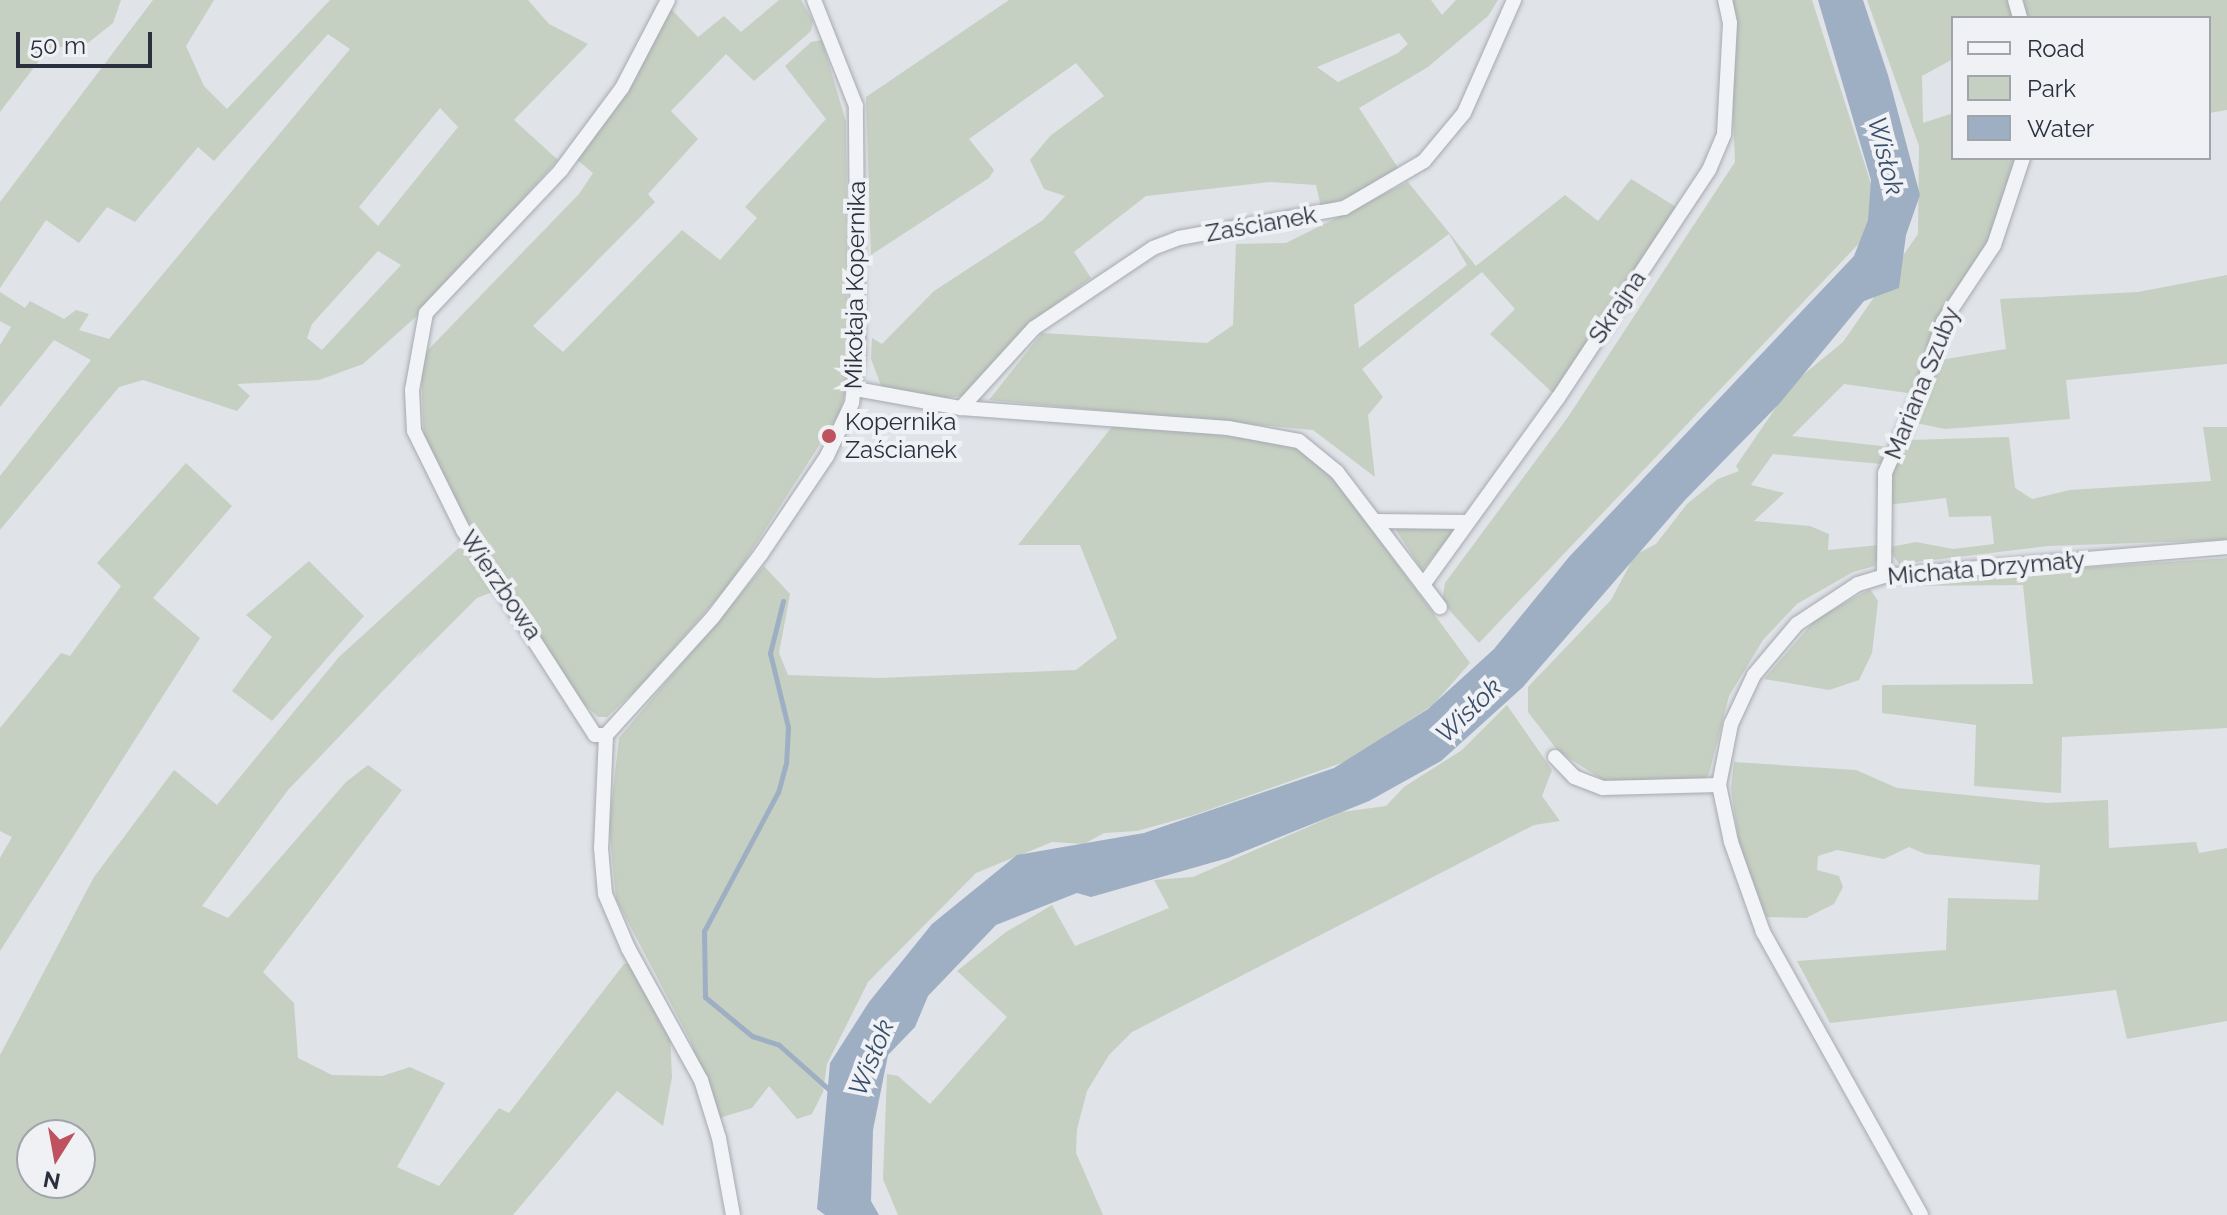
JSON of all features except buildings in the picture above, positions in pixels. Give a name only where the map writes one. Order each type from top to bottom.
[{"type":"street","name":"Wierzbowa","points":[[606,735],[595,735],[463,530],[414,431],[412,390],[426,313],[561,170],[622,88],[668,0]]},
{"type":"street","name":"Mikołaja Kopernika","points":[[606,735],[713,617],[780,527],[827,456],[856,389],[856,106],[814,0]]},
{"type":"street","name":"Zaścianek","points":[[961,408],[1034,328],[1153,248],[1179,238],[1344,208],[1424,161],[1464,113],[1514,0]]},
{"type":"street","name":"Skrajna","points":[[1423,585],[1558,398],[1709,170],[1724,134],[1730,23],[1725,0]]},
{"type":"street","name":"Mariana Szuby","points":[[1884,576],[1885,473],[1924,384],[1943,322],[1994,245],[2022,160]]},
{"type":"street","points":[[856,389],[961,408],[1228,428],[1291,438],[1322,456],[1376,521],[1440,607]]},
{"type":"street","points":[[1376,521],[1467,522]]},
{"type":"street","name":"Michała Drzymały","points":[[1921,1215],[1763,932],[1731,842],[1719,785],[1731,724],[1773,648],[1839,593],[1884,576],[2227,547]]},
{"type":"street","points":[[606,735],[601,848],[605,894],[628,948],[701,1080],[719,1138],[733,1215]]},
{"type":"street","points":[[1555,757],[1574,777],[1603,788],[1719,785]]},
{"type":"green space","points":[[0,0],[121,0],[113,23],[88,43],[48,49],[0,112]]},
{"type":"green space","points":[[153,0],[214,0],[186,46],[204,86],[227,109],[330,0],[528,0],[549,24],[588,44],[514,120],[558,160],[419,314],[363,364],[319,380],[237,384],[250,396],[237,411],[143,380],[119,387],[0,530],[0,476],[91,360],[54,340],[0,407],[0,345],[11,327],[0,321],[0,292],[25,308],[30,301],[64,319],[76,310],[89,314],[79,330],[109,339],[350,49],[328,34],[214,161],[198,147],[135,222],[107,207],[79,243],[46,220],[0,288],[0,202]],"holes":[[[440,108],[458,127],[378,226],[359,207]],[[378,251],[401,265],[322,350],[307,338],[312,324]]]},
{"type":"green space","points":[[779,0],[801,0],[813,21],[811,31],[754,81],[726,54],[671,111],[698,139],[648,194],[655,202],[533,326],[563,352],[682,230],[720,260],[757,218],[745,207],[826,119],[785,66],[811,42],[822,40],[846,122],[848,380],[840,413],[730,584],[641,685],[607,717],[598,717],[579,699],[444,484],[424,442],[421,366],[427,351],[579,194],[593,173],[575,158],[670,8],[698,37],[724,16],[741,32]]},
{"type":"green space","points":[[1009,0],[1431,0],[1442,15],[1456,0],[1498,0],[1488,16],[1428,67],[1359,108],[1400,171],[1380,186],[1321,207],[1316,185],[1270,182],[1146,196],[1074,252],[1091,278],[1028,325],[964,396],[932,399],[882,388],[871,359],[872,338],[882,344],[934,291],[1043,220],[1065,196],[1044,189],[1030,160],[1050,136],[1104,96],[1076,63],[969,139],[994,170],[989,178],[871,255],[866,97]],"holes":[[[1399,33],[1408,44],[1398,53],[1338,82],[1317,67]]]},
{"type":"green space","points":[[1728,0],[1812,0],[1874,193],[1867,235],[1479,643],[1442,602],[1445,583],[1568,417],[1735,162]]},
{"type":"green space","points":[[1867,0],[2014,0],[2016,16],[1951,16],[1951,60],[1922,76],[1923,123],[1951,114],[1951,160],[2017,160],[1992,240],[1948,304],[1915,394],[1844,384],[1792,436],[1890,447],[1881,464],[1773,454],[1751,485],[1784,493],[1754,521],[1810,526],[1829,534],[1828,550],[1880,545],[1875,566],[1853,572],[1797,604],[1763,640],[1729,696],[1709,774],[1703,781],[1603,780],[1558,751],[1528,712],[1528,687],[1611,600],[1635,555],[1656,544],[1687,504],[1718,479],[1739,471],[1736,466],[1792,384],[1843,342],[1918,234],[1919,146]]},
{"type":"green space","points":[[2019,0],[2227,0],[2227,110],[2211,113],[2211,16],[2023,16]]},
{"type":"green space","points":[[1631,179],[1676,207],[1554,394],[1490,334],[1515,309],[1482,272],[1362,369],[1383,397],[1368,415],[1375,477],[1313,430],[989,400],[1042,333],[1207,343],[1233,325],[1236,244],[1286,243],[1408,182],[1476,266],[1565,195],[1598,221]],"holes":[[[1449,234],[1467,265],[1359,348],[1354,305]]]},
{"type":"green space","points":[[2227,275],[2227,364],[2066,380],[2070,419],[1945,429],[1916,423],[1934,361],[2006,349],[2000,299],[2138,292]]},
{"type":"green space","points":[[1115,423],[1246,438],[1307,451],[1339,485],[1470,663],[1433,705],[1347,761],[1194,815],[1137,831],[1104,833],[1084,844],[1052,842],[976,873],[868,982],[827,1064],[823,1092],[812,1114],[797,1119],[769,1086],[752,1108],[716,1119],[690,1040],[616,899],[609,825],[619,738],[764,566],[790,594],[779,653],[788,675],[880,678],[1076,670],[1117,638],[1080,545],[1018,545]]},
{"type":"green space","points":[[2203,427],[2227,427],[2227,540],[2048,546],[1899,564],[1891,552],[1891,547],[1916,542],[1953,549],[1994,544],[1991,516],[1949,517],[1946,498],[1887,505],[1891,470],[1909,440],[2009,437],[2015,488],[2032,499],[2070,490],[2211,481]]},
{"type":"green space","points":[[186,463],[232,506],[153,598],[200,638],[0,951],[0,858],[12,837],[0,831],[0,728],[61,653],[70,656],[121,586],[97,563]]},
{"type":"green space","points":[[1394,527],[1450,527],[1453,533],[1422,570]]},
{"type":"green space","points":[[462,545],[472,549],[500,589],[477,598],[415,660],[426,646],[288,790],[202,906],[228,918],[346,782],[368,765],[402,790],[263,972],[294,1003],[298,1058],[332,1075],[382,1076],[410,1067],[445,1083],[397,1167],[439,1186],[499,1108],[509,1113],[624,964],[630,963],[670,1031],[672,1077],[663,1126],[617,1091],[513,1215],[0,1215],[0,1055],[94,877],[174,770],[217,805],[339,657]]},
{"type":"green space","points":[[2227,558],[2227,728],[2062,737],[2061,793],[1974,786],[1976,725],[1882,713],[1882,685],[2033,684],[2023,585],[1900,586],[1931,578]]},
{"type":"green space","points":[[309,561],[364,616],[272,721],[232,691],[272,637],[246,615]]},
{"type":"green space","points":[[1870,589],[1878,601],[1872,653],[1859,680],[1829,690],[1764,679],[1816,619]]},
{"type":"green space","points":[[1507,705],[1552,770],[1542,796],[1560,821],[1534,825],[1132,1032],[1109,1055],[1087,1091],[1077,1129],[1076,1153],[1103,1215],[898,1215],[883,1179],[887,1074],[898,1076],[930,1104],[1007,1017],[957,971],[1006,932],[1052,905],[1075,946],[1169,908],[1154,880],[1193,877],[1342,812],[1386,806],[1404,787],[1462,750]]},
{"type":"green space","points":[[1734,762],[1856,770],[1897,788],[2046,803],[2108,800],[2109,848],[2196,842],[2199,853],[2227,848],[2227,1021],[2127,1039],[2116,990],[1830,1023],[1797,961],[1946,950],[1948,898],[2038,900],[2040,865],[1925,854],[1909,847],[1884,859],[1837,850],[1818,856],[1817,870],[1839,876],[1843,887],[1834,904],[1806,918],[1766,917],[1739,845],[1731,788]]},
{"type":"water","name":"Wisłok","points":[[1818,0],[1863,0],[1888,75],[1920,195],[1906,235],[1899,288],[1864,301],[1779,404],[1685,500],[1523,687],[1441,761],[1369,801],[1228,858],[1091,897],[1077,893],[996,925],[928,996],[915,1027],[888,1055],[873,1130],[871,1201],[879,1215],[825,1215],[817,1209],[830,1063],[869,1002],[932,924],[1017,855],[1144,833],[1334,768],[1428,709],[1494,649],[1569,557],[1854,256],[1868,220],[1871,180]]},
{"type":"waterway","name":"Wisłok","points":[[783,601],[770,653],[788,727],[786,763],[778,792],[704,931],[705,997],[752,1036],[779,1045],[834,1094]]},
{"type":"place","name":"Kopernika Zaścianek","points":[[829,436]]}]
